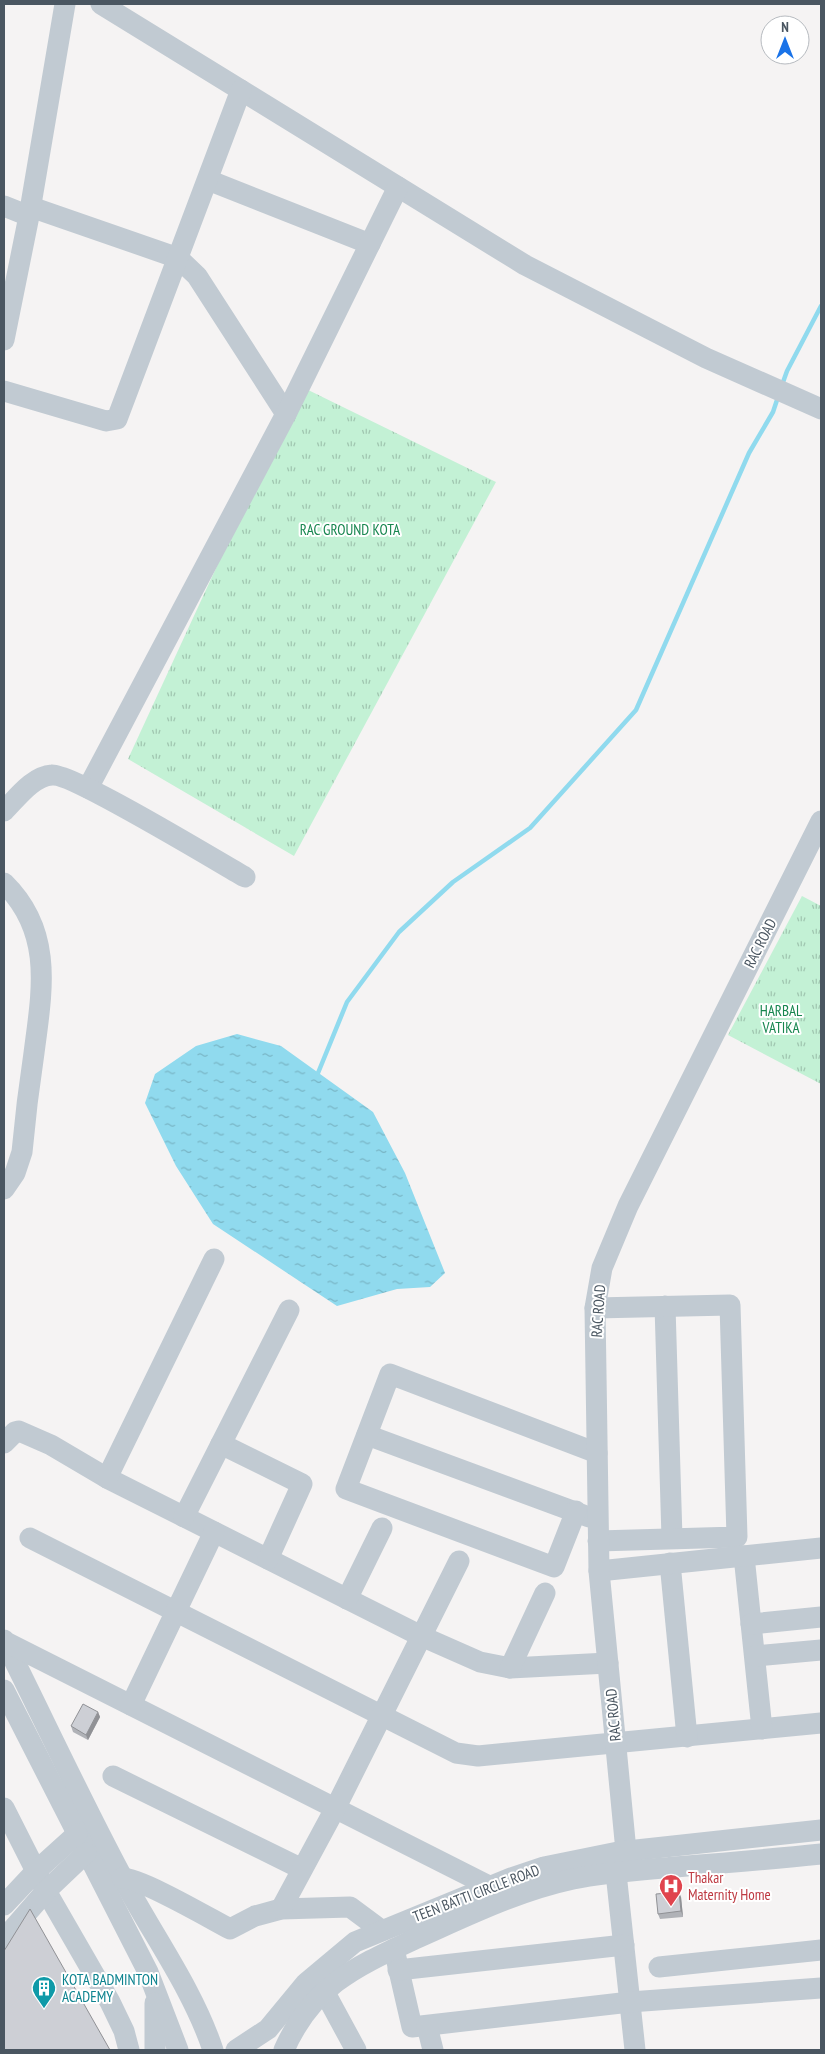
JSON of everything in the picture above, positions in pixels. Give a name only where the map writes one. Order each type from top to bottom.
[{"type":"street","points":[[4,340],[30,212],[65,4]]},
{"type":"street","points":[[101,4],[525,265],[723,366],[821,409]]},
{"type":"street","points":[[4,391],[106,421],[117,419],[241,90]]},
{"type":"street","points":[[208,180],[370,244]]},
{"type":"street","points":[[88,788],[286,414],[398,187]]},
{"type":"street","points":[[4,206],[30,212],[178,258],[197,276],[286,414]]},
{"type":"street","points":[[4,811],[40,778],[59,775],[88,788],[245,877]]},
{"type":"street","name":"RAC ROAD","points":[[626,1851],[599,1571],[595,1308],[602,1268],[628,1206],[821,821]]},
{"type":"street","points":[[4,883],[17,896],[31,921],[40,949],[43,984],[22,1152],[15,1174],[4,1189]]},
{"type":"street","points":[[107,1478],[214,1259]]},
{"type":"street","points":[[367,1434],[576,1511],[598,1531],[672,1538],[738,1536],[730,1304],[595,1308]]},
{"type":"street","points":[[665,1306],[672,1538]]},
{"type":"street","points":[[184,1517],[289,1310]]},
{"type":"street","points":[[576,1511],[554,1567],[346,1488],[390,1374],[597,1453]]},
{"type":"street","points":[[4,1443],[15,1432],[19,1431],[51,1445],[107,1478],[184,1517],[421,1636],[480,1662],[510,1668],[608,1663]]},
{"type":"street","points":[[221,1444],[302,1484],[268,1559]]},
{"type":"street","points":[[346,1598],[382,1528]]},
{"type":"street","points":[[131,1705],[214,1532]]},
{"type":"street","points":[[30,1538],[456,1753],[478,1756],[821,1723]]},
{"type":"street","points":[[599,1571],[821,1548]]},
{"type":"street","points":[[744,1556],[762,1729]]},
{"type":"street","points":[[281,1909],[336,1807],[459,1561]]},
{"type":"street","points":[[670,1563],[687,1737]]},
{"type":"street","points":[[510,1668],[545,1593]]},
{"type":"street","points":[[751,1624],[821,1617]]},
{"type":"street","points":[[4,1640],[491,1886],[509,1898]]},
{"type":"street","points":[[4,1640],[122,1878],[146,1916],[193,2003],[213,2050]]},
{"type":"street","points":[[755,1656],[821,1650]]},
{"type":"street","points":[[4,1690],[155,1989],[178,2050]]},
{"type":"street","points":[[113,1776],[302,1869]]},
{"type":"street","points":[[4,1808],[46,1891],[110,2002],[124,2031],[129,2050]]},
{"type":"street","name":"TEEN BATTI CIRCLE ROAD","points":[[236,2050],[268,2029],[306,1983],[328,1962],[355,1942],[491,1886],[544,1867],[626,1851],[821,1830]]},
{"type":"street","points":[[4,1905],[36,1871],[77,1834]]},
{"type":"street","points":[[4,1939],[46,1891],[86,1853]]},
{"type":"street","points":[[284,2050],[292,2031],[306,2010],[324,1991],[371,1959],[509,1898],[574,1878],[821,1854]]},
{"type":"street","points":[[616,1873],[635,2050]]},
{"type":"street","points":[[122,1878],[127,1878],[153,1889],[230,1929],[255,1916],[281,1909],[350,1907],[381,1930]]},
{"type":"street","points":[[398,1970],[624,1946]]},
{"type":"street","points":[[394,1949],[412,2028],[630,2002],[821,1988]]},
{"type":"street","points":[[659,1967],[821,1950]]},
{"type":"street","points":[[155,1989],[155,2050]]},
{"type":"street","points":[[324,1991],[356,2050]]},
{"type":"street","points":[[300,2050],[306,2010]]},
{"type":"street","points":[[427,2026],[433,2050]]},
{"type":"green space","name":"RAC GROUND KOTA","points":[[300,386],[496,482],[294,856],[128,759]]},
{"type":"green space","name":"HARBAL VATIKA","points":[[802,896],[821,906],[821,1084],[728,1035]]},
{"type":"water","points":[[237,1034],[281,1046],[373,1112],[405,1173],[445,1273],[430,1287],[397,1289],[337,1306],[213,1224],[176,1166],[145,1103],[155,1074],[196,1046]]},
{"type":"building","points":[[83,1704],[98,1712],[86,1735],[71,1726]]},
{"type":"building","points":[[679,1892],[681,1911],[658,1914],[656,1894]]},
{"type":"building","name":"KOTA BADMINTON ACADEMY","points":[[30,1909],[110,2050],[4,2050],[4,1951]]},
{"type":"waterway","points":[[782,385],[787,371],[821,306]]},
{"type":"waterway","points":[[318,1073],[347,1002],[399,932],[453,882],[530,828],[636,710],[749,453],[773,412],[778,397]]},
{"type":"place","name":"Thakar Maternity Home","points":[[671,1907]]},
{"type":"place","name":"KOTA BADMINTON ACADEMY","points":[[44,2009]]}]
